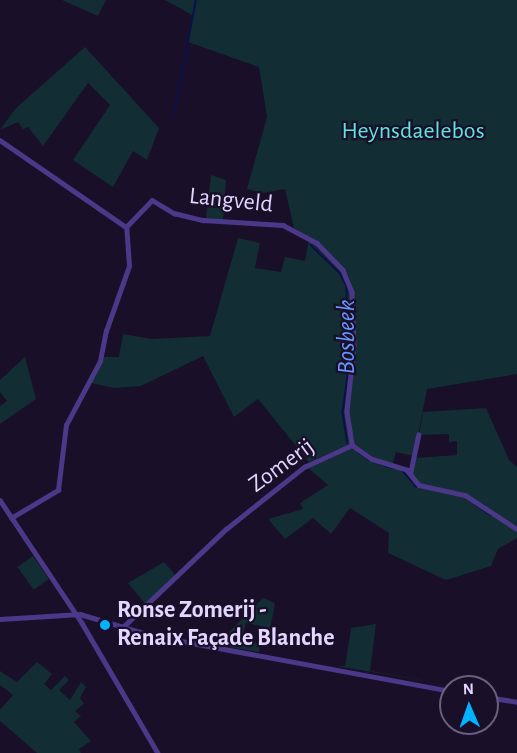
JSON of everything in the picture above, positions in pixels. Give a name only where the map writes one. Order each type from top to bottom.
[{"type":"street","points":[[0,140],[126,227],[129,266],[106,331],[100,361],[66,424],[58,490],[11,518]]},
{"type":"street","name":"Langveld","points":[[126,227],[153,200],[174,213],[203,220],[283,225],[309,238],[331,257],[346,275],[352,292],[354,346],[347,412],[352,445]]},
{"type":"street","points":[[410,474],[418,435]]},
{"type":"street","name":"Zomerij","points":[[123,627],[226,529],[311,463],[352,445],[368,457],[410,474],[419,485],[465,495],[517,529]]},
{"type":"street","points":[[0,500],[75,614],[158,753]]},
{"type":"street","points":[[0,619],[75,614],[123,627],[439,689]]},
{"type":"street","points":[[499,699],[517,702]]},
{"type":"green space","points":[[62,0],[106,0],[98,16]]},
{"type":"green space","name":"Heynsdaelebos","points":[[165,0],[517,0],[517,374],[427,389],[414,456],[396,452],[392,465],[370,457],[355,445],[348,413],[355,345],[353,291],[348,275],[313,239],[294,228],[285,189],[263,193],[247,189],[267,117],[259,67],[188,42],[192,15]]},
{"type":"green space","points":[[85,47],[159,128],[147,160],[133,151],[113,187],[73,160],[110,105],[88,83],[43,146],[28,127],[23,129],[18,122],[0,130],[15,109]]},
{"type":"green space","points":[[211,175],[226,180],[223,221],[206,218]]},
{"type":"green space","points":[[238,238],[260,243],[255,268],[281,272],[285,257],[305,261],[309,240],[343,273],[352,292],[352,359],[345,411],[350,444],[309,462],[258,399],[234,417],[203,356],[141,386],[114,388],[91,383],[103,357],[119,357],[123,334],[152,339],[210,336]]},
{"type":"green space","points":[[25,357],[36,399],[0,424],[0,406],[7,401],[0,392],[0,380]]},
{"type":"green space","points":[[486,408],[509,460],[517,467],[517,527],[461,492],[420,485],[412,474],[416,458],[457,455],[457,441],[449,442],[449,434],[419,435],[423,412]]},
{"type":"green space","points":[[349,448],[404,470],[417,486],[455,492],[469,499],[517,530],[517,538],[498,549],[491,566],[446,580],[388,553],[389,533],[350,508],[331,534],[313,518],[285,539],[268,519],[303,509],[300,503],[328,485],[307,467]]},
{"type":"green space","points":[[33,556],[49,579],[33,590],[17,567]]},
{"type":"green space","points":[[164,562],[177,577],[146,605],[128,583]]},
{"type":"green space","points":[[263,598],[275,603],[269,635],[264,635],[265,627],[246,623],[243,634],[252,636],[251,640],[260,645],[259,652],[216,645]]},
{"type":"green space","points":[[376,624],[370,671],[439,683],[337,666],[345,666],[351,628]]},
{"type":"green space","points":[[120,629],[153,640],[141,646],[122,639],[118,634]]},
{"type":"green space","points":[[37,662],[52,674],[44,684],[51,690],[65,676],[69,680],[59,690],[70,700],[81,682],[86,687],[80,698],[84,704],[75,711],[81,716],[74,722],[91,741],[79,749],[81,753],[37,753],[0,721],[0,710],[13,695],[0,685],[0,671],[17,682]]},
{"type":"waterway","name":"Bosbeek","points":[[174,114],[196,0]]},
{"type":"waterway","name":"Bosbeek","points":[[311,245],[340,273],[347,286],[348,377],[343,413],[348,443]]},
{"type":"waterway","points":[[358,452],[370,460]]},
{"type":"waterway","points":[[374,462],[392,468]]},
{"type":"waterway","points":[[403,471],[417,487]]},
{"type":"waterway","points":[[468,499],[491,515]]},
{"type":"place","name":"Ronse Zomerij - Renaix Façade Blanche","points":[[105,625]]}]
